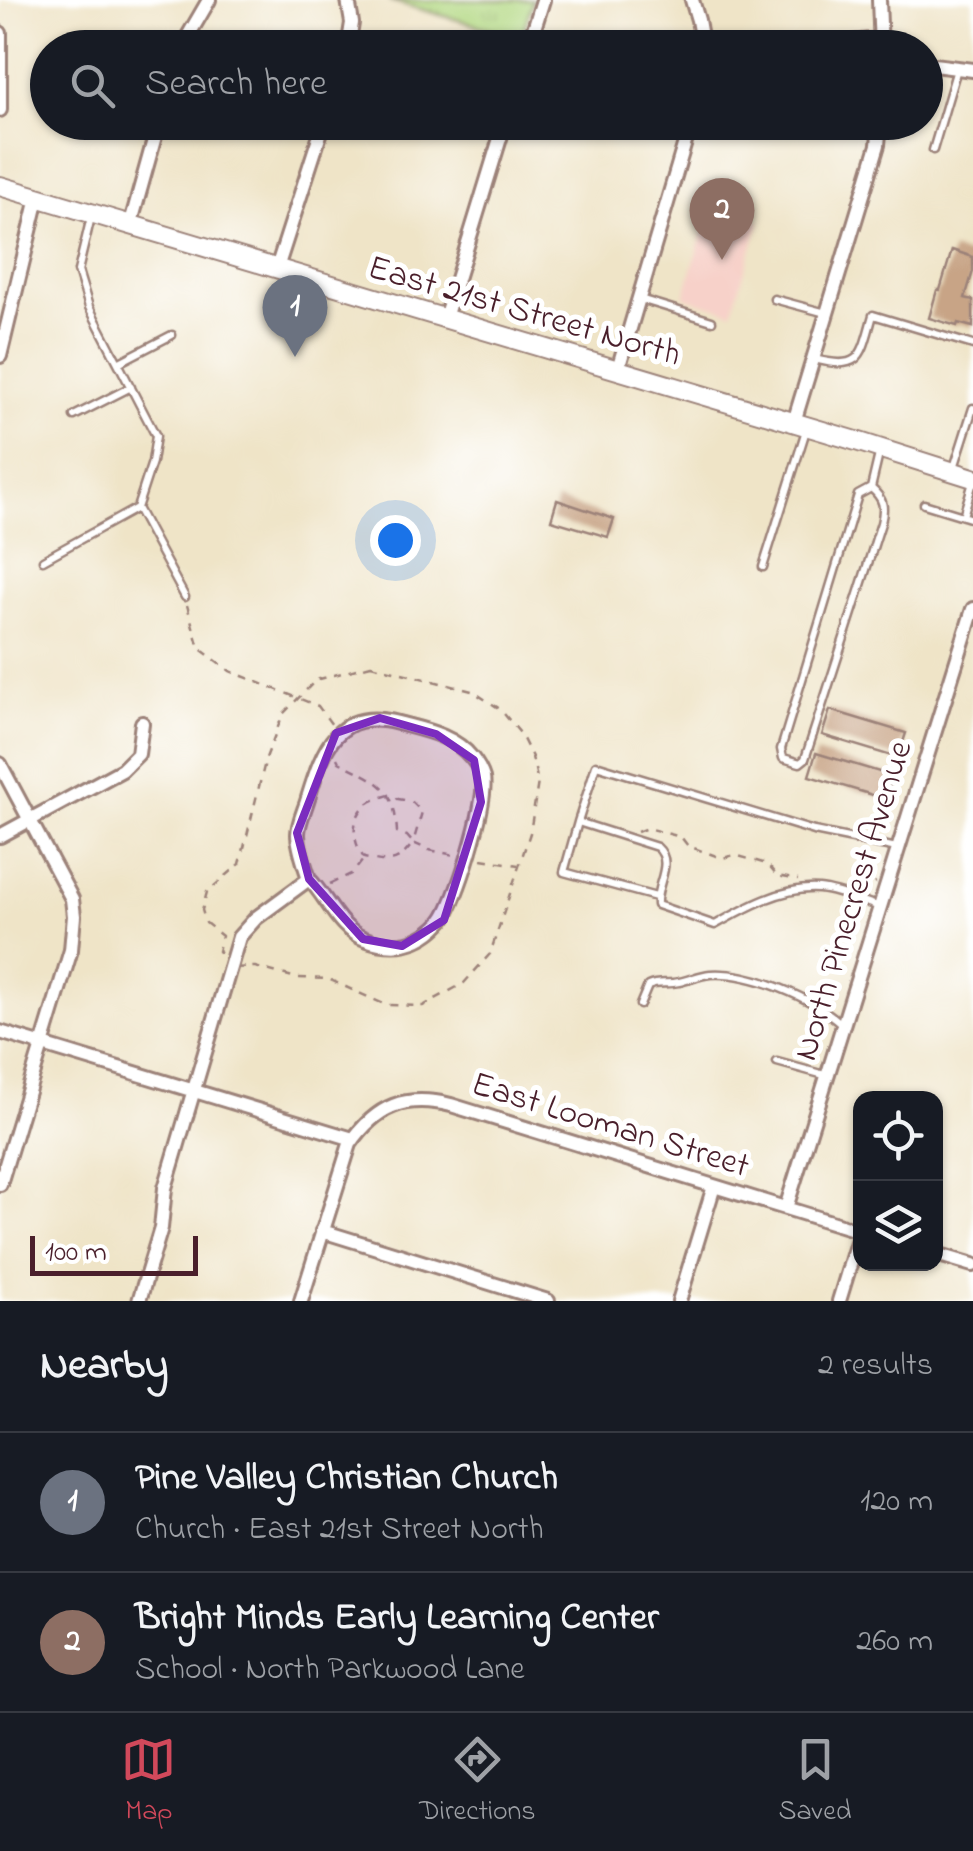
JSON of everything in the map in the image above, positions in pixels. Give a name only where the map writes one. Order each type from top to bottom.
[{"type":"main road","name":"East 21st Street North","points":[[0,186],[801,424],[973,480]]},
{"type":"street","points":[[191,30],[208,0]]},
{"type":"street","points":[[348,0],[351,30]]},
{"type":"street","points":[[534,30],[543,0]]},
{"type":"street","points":[[692,0],[700,30]]},
{"type":"street","points":[[879,0],[880,30]]},
{"type":"street","points":[[0,33],[0,110]]},
{"type":"street","points":[[943,66],[973,70]]},
{"type":"street","points":[[130,226],[154,140]]},
{"type":"street","points":[[277,268],[318,140]]},
{"type":"street","points":[[445,318],[499,140]]},
{"type":"street","points":[[618,370],[686,140]]},
{"type":"street","points":[[801,424],[813,359],[878,140]]},
{"type":"street","points":[[0,356],[38,198]]},
{"type":"street","name":"North Pinecrest Avenue","points":[[786,1208],[973,609]]},
{"type":"street","points":[[380,718],[459,744],[484,779],[468,858],[444,920],[424,936],[402,946],[363,939],[343,924],[309,878],[298,833],[318,767],[336,733],[356,721],[380,718]]},
{"type":"street","points":[[0,836],[122,770],[138,754],[142,723]]},
{"type":"street","points":[[0,764],[72,899],[74,916],[71,950],[0,1184]]},
{"type":"street","points":[[139,1301],[161,1228],[165,1188],[240,937],[256,918],[309,878]]},
{"type":"street","points":[[0,1032],[353,1139],[301,1301]]},
{"type":"street","name":"East Looman Street","points":[[353,1139],[363,1124],[385,1109],[407,1101],[430,1100],[853,1229]]},
{"type":"street","points":[[678,1301],[714,1186]]},
{"type":"street","points":[[322,1231],[548,1301]]},
{"type":"street","points":[[840,1301],[853,1256]]},
{"type":"street","points":[[943,1256],[973,1265]]},
{"type":"lane","points":[[943,115],[958,68]]},
{"type":"lane","points":[[932,150],[935,140]]},
{"type":"lane","points":[[44,560],[137,508],[156,436],[89,307],[78,272],[92,215]]},
{"type":"lane","points":[[639,298],[712,320]]},
{"type":"lane","points":[[774,299],[827,314]]},
{"type":"lane","points":[[813,359],[843,365],[856,360],[873,315],[973,345]]},
{"type":"lane","points":[[118,362],[172,335]]},
{"type":"lane","points":[[74,416],[130,387]]},
{"type":"lane","points":[[953,472],[969,433],[973,408]]},
{"type":"lane","points":[[762,567],[801,424]]},
{"type":"lane","points":[[871,488],[882,498],[881,524],[805,759],[800,763],[783,758],[781,749],[858,495],[871,488],[880,448]]},
{"type":"lane","points":[[962,516],[973,480]]},
{"type":"lane","points":[[924,504],[973,519]]},
{"type":"lane","points":[[137,508],[185,597]]},
{"type":"lane","points":[[656,897],[564,872],[596,764],[814,831],[898,848]]},
{"type":"lane","points":[[578,822],[657,847],[666,860],[657,906],[715,924],[771,898],[798,891],[820,889],[880,907]]},
{"type":"lane","points":[[640,1006],[648,986],[657,982],[672,984],[707,974],[728,974],[800,995],[844,1026]]},
{"type":"lane","points":[[777,1062],[828,1076]]},
{"type":"path","points":[[185,597],[199,648],[230,671],[318,706],[336,733]]},
{"type":"path","points":[[336,756],[339,762],[376,781],[392,794],[398,799],[411,800],[422,812],[413,843],[402,858],[387,863],[364,858],[355,846],[355,820],[369,802],[392,794]]},
{"type":"path","points":[[392,794],[397,832],[413,843],[429,850],[520,865]]},
{"type":"path","points":[[637,832],[646,828],[680,837],[688,846],[722,858],[735,855],[767,864],[777,876],[810,882]]},
{"type":"path","points":[[320,890],[352,873],[364,858]]},
{"type":"path","points":[[859,890],[877,882]]},
{"type":"highlighted area","points":[[380,718],[436,734],[474,760],[481,802],[444,920],[402,946],[363,939],[309,879],[297,833],[336,733]]},
{"type":"shaded area","points":[[710,207],[760,222],[732,312],[684,297]]},
{"type":"green space","points":[[388,0],[533,0],[524,30],[493,30]]},
{"type":"building","points":[[952,250],[973,257],[965,298],[973,300],[973,327],[929,318]]},
{"type":"building","points":[[557,500],[614,519],[608,537],[551,520]]},
{"type":"building","points":[[830,710],[906,733],[898,758],[822,735]]},
{"type":"building","points":[[816,753],[893,776],[886,799],[809,776]]},
{"type":"place","name":"Bright Minds Early Learning Center","points":[[722,260]]},
{"type":"place","name":"Pine Valley Christian Church","points":[[295,357]]}]
